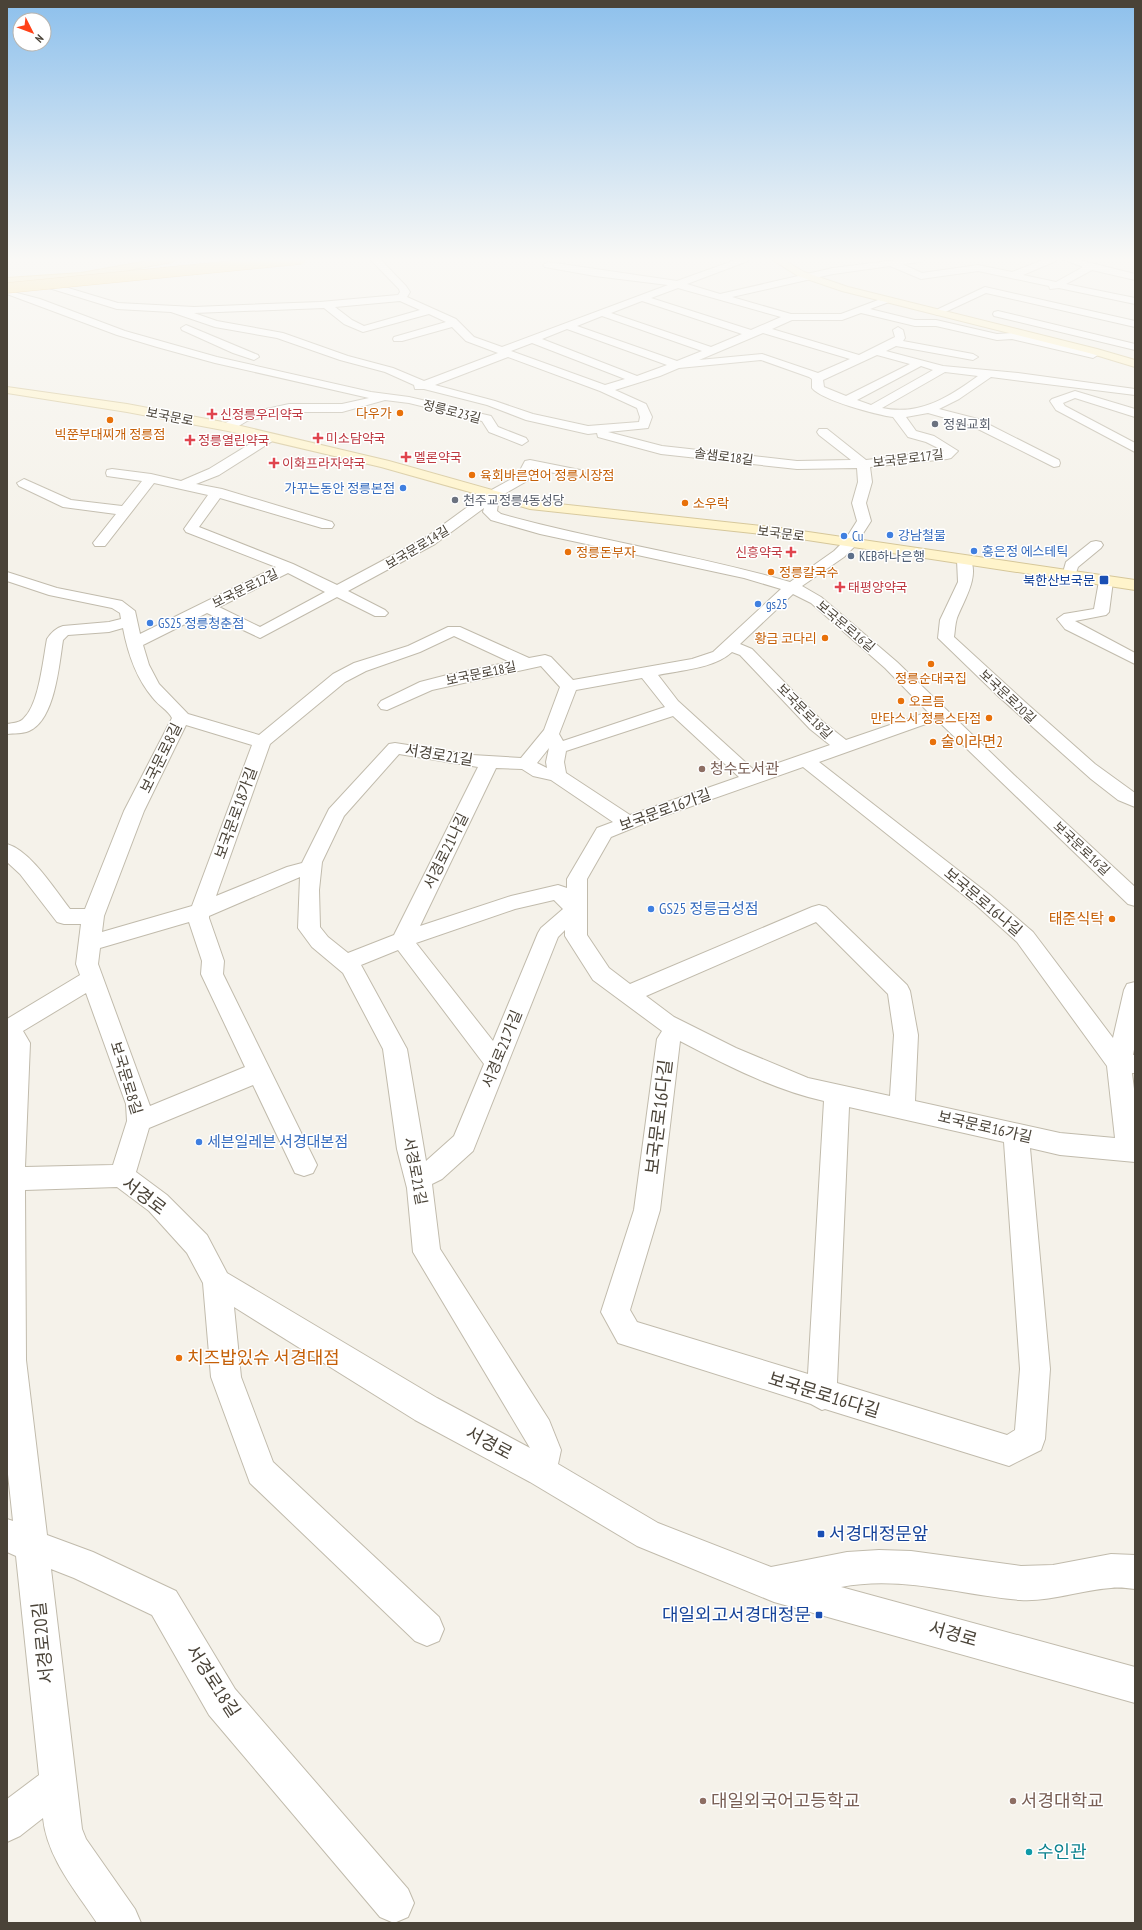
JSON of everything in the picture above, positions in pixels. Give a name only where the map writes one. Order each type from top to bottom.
[{"type":"main road","points":[[1078,349],[1135,364]]},
{"type":"main road","name":"보국문로","points":[[7,390],[127,408],[270,436],[384,464],[530,505],[781,532],[1135,585]]},
{"type":"street","name":"정릉로23길","points":[[176,349],[216,360],[385,398],[409,400],[487,419],[493,429],[522,441]]},
{"type":"street","points":[[231,349],[266,360],[406,392],[530,417]]},
{"type":"street","name":"솔샘로18길","points":[[319,349],[344,358],[389,370],[423,385],[491,403],[530,417],[588,430],[661,450],[797,465],[863,464]]},
{"type":"street","points":[[494,349],[604,389],[637,380],[677,365],[710,350]]},
{"type":"street","points":[[506,349],[506,354]]},
{"type":"street","points":[[557,349],[637,380]]},
{"type":"street","points":[[632,349],[677,365],[762,357],[804,371],[817,378]]},
{"type":"street","points":[[830,349],[859,358]]},
{"type":"street","points":[[817,378],[879,349]]},
{"type":"street","points":[[931,349],[973,357]]},
{"type":"street","points":[[1074,349],[1093,353]]},
{"type":"street","points":[[1098,349],[1093,353],[1090,370],[1074,389],[1056,401],[1060,408],[1135,448]]},
{"type":"street","points":[[216,360],[235,351]]},
{"type":"street","points":[[875,351],[943,369],[989,373],[1074,389],[1135,392]]},
{"type":"street","points":[[228,427],[242,418],[289,408],[342,408],[385,398],[406,392],[506,354]]},
{"type":"street","points":[[848,400],[919,363]]},
{"type":"street","points":[[873,408],[943,369]]},
{"type":"street","points":[[817,378],[818,388],[826,393],[897,414],[924,412],[929,410],[968,388],[989,373]]},
{"type":"street","name":"솔샘로18길","points":[[588,430],[644,424],[646,417],[642,406],[604,389]]},
{"type":"street","points":[[1074,389],[1135,413]]},
{"type":"street","points":[[929,410],[974,422],[1054,463]]},
{"type":"street","name":"보국문로17길","points":[[823,432],[863,464],[947,455],[952,451],[930,439],[912,434],[897,414]]},
{"type":"street","points":[[181,484],[214,472],[270,436]]},
{"type":"street","points":[[493,495],[506,490],[522,478],[530,464],[580,474]]},
{"type":"street","name":"보국문로17길","points":[[850,543],[864,521],[859,503],[865,482],[863,464]]},
{"type":"street","points":[[112,473],[151,478],[217,492],[327,525]]},
{"type":"street","points":[[100,543],[151,478]]},
{"type":"street","points":[[24,483],[68,504],[126,511]]},
{"type":"street","name":"보국문로12길","points":[[217,492],[191,529],[288,567]]},
{"type":"street","name":"보국문로16길","points":[[493,495],[490,512],[496,517],[545,531],[747,574],[792,587],[816,600],[891,664],[1007,779],[1135,899]]},
{"type":"street","name":"보국문로14길","points":[[206,607],[260,633],[430,541],[493,495]]},
{"type":"street","points":[[628,823],[557,776],[554,741],[569,686],[695,662],[719,655],[776,600],[839,554],[850,543]]},
{"type":"street","points":[[1069,576],[1071,565],[1096,545]]},
{"type":"street","name":"보국문로20길","points":[[964,560],[965,582],[948,620],[946,638],[1028,716],[1118,792],[1135,801]]},
{"type":"street","points":[[288,567],[380,613]]},
{"type":"street","name":"보국문로12길","points":[[134,643],[288,567]]},
{"type":"street","name":"보국문로8길","points":[[7,576],[54,592],[117,604],[127,611],[140,664],[150,684],[159,696],[178,712],[181,718],[134,811],[93,916],[87,964],[138,1104],[139,1121],[122,1176]]},
{"type":"street","points":[[1106,581],[1101,612],[1093,615],[1072,615],[1065,619],[1071,626],[1135,659]]},
{"type":"street","points":[[10,731],[23,727],[32,721],[45,696],[55,639],[63,631],[109,627],[130,622]]},
{"type":"street","points":[[181,718],[262,742],[339,678],[360,667],[414,649],[454,630],[528,664]]},
{"type":"street","name":"보국문로18길","points":[[730,646],[746,652],[816,724],[843,747]]},
{"type":"street","name":"보국문로18길","points":[[387,705],[426,686],[451,679],[545,660],[569,686]]},
{"type":"street","points":[[646,671],[676,709],[752,779]]},
{"type":"street","points":[[526,764],[554,741],[676,709]]},
{"type":"street","name":"보국문로16가길","points":[[941,713],[628,823],[604,833],[577,879],[576,936],[601,974],[676,1028],[728,1056],[804,1087],[1060,1144],[1132,1151]]},
{"type":"street","name":"보국문로18가길","points":[[262,742],[198,918],[212,961],[212,974],[304,1165]]},
{"type":"street","name":"서경로21길","points":[[541,1471],[546,1450],[538,1431],[427,1252],[418,1179],[410,1149],[395,1049],[351,968],[320,942],[309,928],[312,862],[336,813],[395,748],[490,762],[526,764],[540,772],[557,776]]},
{"type":"street","name":"보국문로16나길","points":[[805,760],[983,900],[1025,937],[1127,1064]]},
{"type":"street","name":"서경로21나길","points":[[402,940],[490,762]]},
{"type":"street","points":[[7,851],[27,869],[64,917],[93,916]]},
{"type":"street","points":[[90,942],[201,911],[294,872],[312,867]]},
{"type":"street","points":[[345,963],[402,940],[511,903],[558,892],[576,909]]},
{"type":"street","name":"서경로21가길","points":[[418,1179],[434,1171],[464,1142],[549,933],[576,909]]},
{"type":"street","points":[[628,994],[819,912],[899,991],[906,1035],[902,1108]]},
{"type":"street","points":[[402,940],[496,1062]]},
{"type":"street","points":[[10,1179],[18,1043],[9,1029],[93,978]]},
{"type":"street","points":[[1132,1151],[1127,1064],[1135,990]]},
{"type":"street","name":"보국문로16다길","points":[[676,1028],[669,1039],[647,1210],[615,1312],[628,1333],[1009,1452],[1030,1439],[1036,1369],[1016,1134]]},
{"type":"street","name":"보국문로8길","points":[[139,1121],[259,1072]]},
{"type":"street","points":[[822,1394],[837,1094]]},
{"type":"street","name":"서경로","points":[[10,1179],[122,1176],[158,1204],[197,1244],[217,1282],[226,1377],[261,1472],[427,1629]]},
{"type":"street","name":"서경로20길","points":[[10,1179],[9,1346],[11,1360],[20,1541],[58,1783],[63,1829],[72,1852],[121,1923]]},
{"type":"street","name":"서경로","points":[[217,1282],[426,1409],[541,1471],[648,1535],[771,1584],[1135,1685]]},
{"type":"street","name":"서경로18길","points":[[20,1541],[81,1564],[164,1603],[222,1702],[394,1903]]},
{"type":"street","points":[[771,1584],[847,1569],[873,1568],[911,1568],[1020,1583],[1053,1582],[1111,1571],[1135,1572]]},
{"type":"street","points":[[7,1823],[58,1783]]},
{"type":"place","name":"다우가","points":[[400,413]]},
{"type":"place","name":"신정릉우리약국","points":[[212,414]]},
{"type":"place","name":"빅쭌부대찌개 정릉점","points":[[110,420]]},
{"type":"place","name":"정원교회","points":[[935,424]]},
{"type":"place","name":"미소담약국","points":[[318,438]]},
{"type":"place","name":"정릉열린약국","points":[[190,440]]},
{"type":"place","name":"멜론약국","points":[[406,457]]},
{"type":"place","name":"이화프라자약국","points":[[274,463]]},
{"type":"place","name":"육회바른연어 정릉시장점","points":[[472,475]]},
{"type":"place","name":"가꾸는동안 정릉본점","points":[[403,488]]},
{"type":"place","name":"천주교정릉4동성당","points":[[455,500]]},
{"type":"place","name":"소우락","points":[[685,503]]},
{"type":"place","name":"강남철물","points":[[890,535]]},
{"type":"place","name":"Cu","points":[[844,536]]},
{"type":"place","name":"홍은정 에스테틱","points":[[974,551]]},
{"type":"place","name":"정릉돈부자","points":[[568,552]]},
{"type":"place","name":"신흥약국","points":[[791,552]]},
{"type":"place","name":"KEB하나은행","points":[[851,556]]},
{"type":"place","name":"정릉칼국수","points":[[771,572]]},
{"type":"place","name":"북한산보국문","points":[[1104,580]]},
{"type":"place","name":"태평양약국","points":[[840,587]]},
{"type":"place","name":"gs25","points":[[758,604]]},
{"type":"place","name":"GS25 정릉청춘점","points":[[150,623]]},
{"type":"place","name":"황금 코다리","points":[[825,638]]},
{"type":"place","name":"정릉순대국집","points":[[931,664]]},
{"type":"place","name":"오르름","points":[[901,701]]},
{"type":"place","name":"만타스시 정릉스타점","points":[[989,718]]},
{"type":"place","name":"술이라면2","points":[[933,742]]},
{"type":"place","name":"청수도서관","points":[[702,769]]},
{"type":"place","name":"GS25 정릉금성점","points":[[651,909]]},
{"type":"place","name":"태준식탁","points":[[1112,919]]},
{"type":"place","name":"세븐일레븐 서경대본점","points":[[199,1142]]},
{"type":"place","name":"치즈밥있슈 서경대점","points":[[179,1358]]},
{"type":"place","name":"서경대정문앞","points":[[821,1534]]},
{"type":"place","name":"대일외고서경대정문","points":[[819,1615]]},
{"type":"place","name":"대일외국어고등학교","points":[[703,1801]]},
{"type":"place","name":"서경대학교","points":[[1013,1801]]},
{"type":"place","name":"수인관","points":[[1029,1852]]}]
